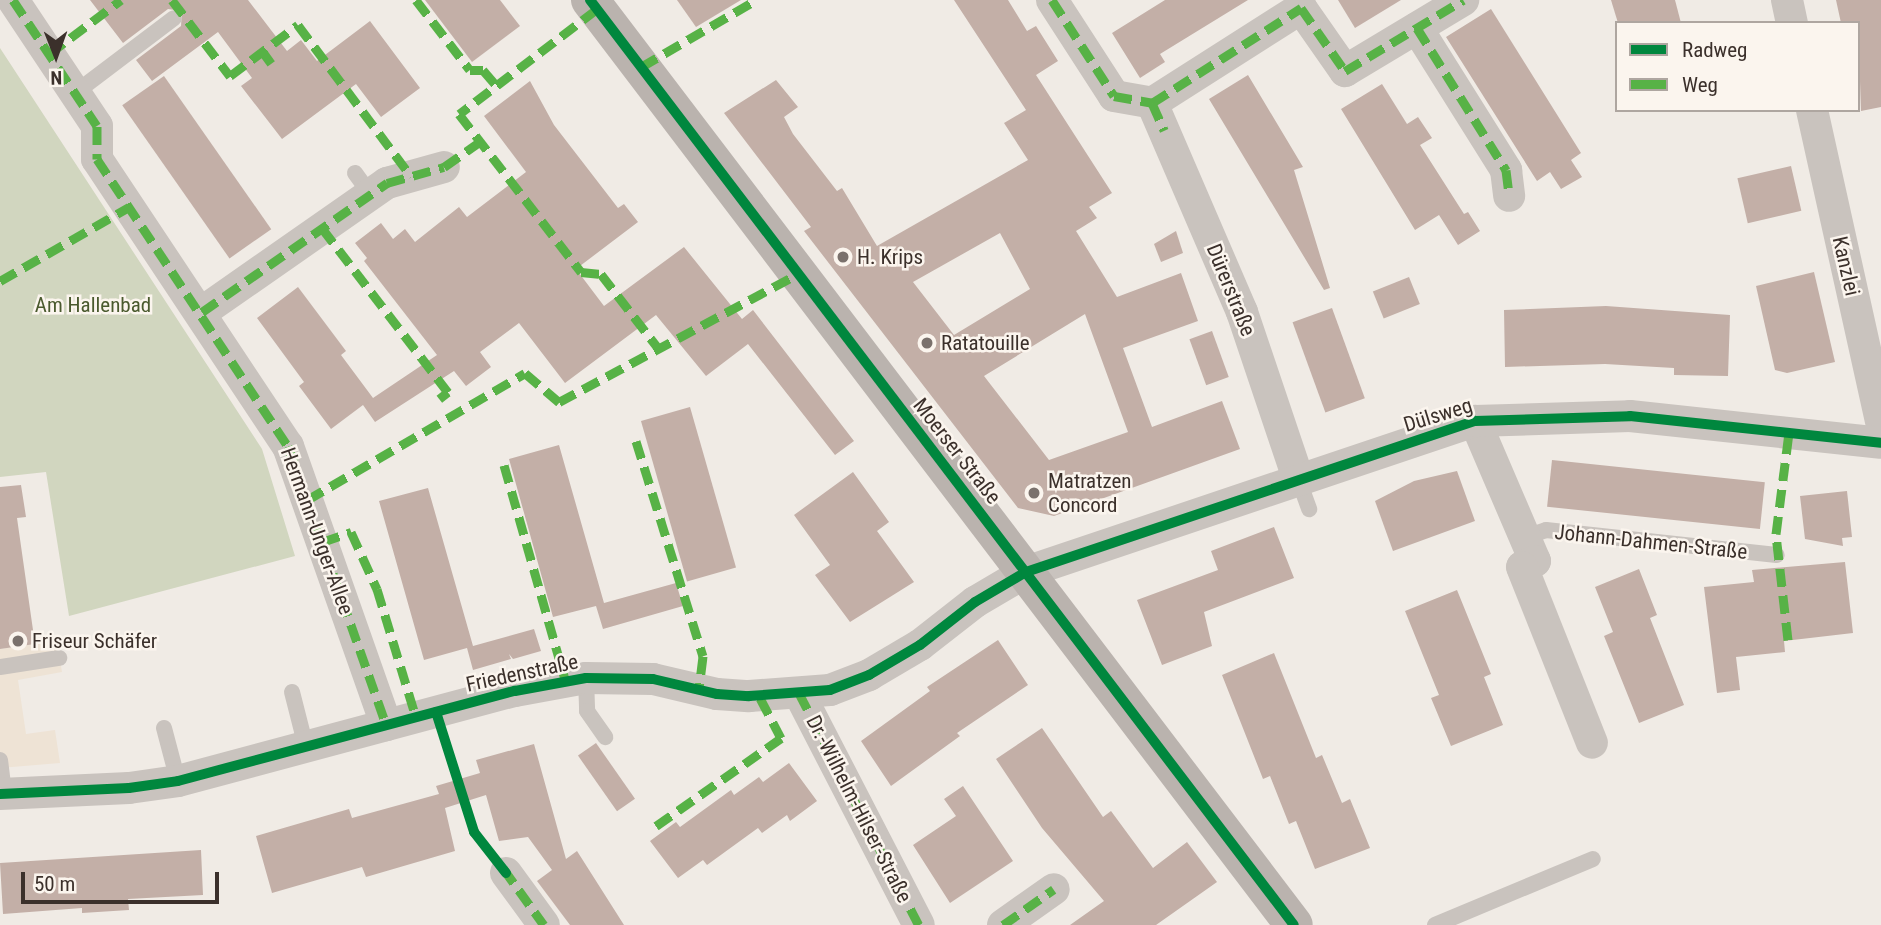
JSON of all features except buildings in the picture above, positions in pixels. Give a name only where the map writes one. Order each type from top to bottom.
[{"type":"main road","name":"Moerser Straße","points":[[590,0],[1294,925]]},
{"type":"street","name":"Hermann-Unger-Allee","points":[[12,0],[97,126],[97,159],[202,312],[288,446],[386,725]]},
{"type":"street","points":[[1052,0],[1114,96],[1152,103],[1301,8],[1345,71],[1459,1]]},
{"type":"street","points":[[1787,0],[1792,21]]},
{"type":"street","points":[[1418,28],[1506,170],[1509,196]]},
{"type":"street","name":"Dürerstraße","points":[[1152,103],[1242,312],[1304,495]]},
{"type":"street","name":"Kanzlei","points":[[1812,112],[1881,421]]},
{"type":"street","points":[[202,312],[363,184],[387,183],[444,167]]},
{"type":"street","name":"Dülsweg","points":[[1026,572],[1304,495],[1475,421],[1630,416],[1881,443]]},
{"type":"street","name":"Johann-Dahmen-Straße","points":[[1475,421],[1535,561],[1522,567],[1592,744]]},
{"type":"street","name":"Friedenstraße","points":[[2,794],[129,788],[178,781],[386,725],[586,678],[653,679],[717,694],[830,690],[869,675],[1026,572]]},
{"type":"street","name":"Dr.-Wilhelm-Hilser-Straße","points":[[799,693],[920,925]]},
{"type":"street","points":[[506,873],[544,925]]},
{"type":"street","points":[[1001,922],[1054,889]]},
{"type":"lane","points":[[75,93],[174,18]]},
{"type":"lane","name":"Johann-Dahmen-Straße","points":[[1525,537],[1546,530],[1777,555]]},
{"type":"lane","points":[[0,667],[59,658]]},
{"type":"lane","points":[[586,678],[587,711],[605,737]]},
{"type":"lane","points":[[292,692],[306,747]]},
{"type":"lane","points":[[164,728],[178,781]]},
{"type":"lane","points":[[0,760],[2,794]]},
{"type":"lane","points":[[1436,925],[1593,859]]},
{"type":"green space","name":"Am Hallenbad","points":[[0,48],[262,449],[295,556],[69,616],[46,472],[0,477]]},
{"type":"shaded area","points":[[57,641],[62,672],[18,680],[26,734],[55,730],[60,763],[0,768],[0,649]]},
{"type":"marked path","points":[[13,0],[97,126],[97,159],[288,446],[386,725]]},
{"type":"marked path","points":[[49,54],[121,0]]},
{"type":"marked path","points":[[172,0],[230,76],[298,25],[411,176]]},
{"type":"marked path","points":[[416,0],[470,70],[483,70],[496,85]]},
{"type":"marked path","points":[[641,67],[756,0]]},
{"type":"marked path","points":[[1052,0],[1114,96],[1152,103],[1301,8],[1345,71],[1463,0]]},
{"type":"marked path","points":[[597,9],[459,114],[581,272],[601,274],[659,349]]},
{"type":"marked path","points":[[1417,28],[1506,170],[1509,196]]},
{"type":"marked path","points":[[263,52],[271,63]]},
{"type":"marked path","points":[[1152,103],[1164,130]]},
{"type":"marked path","points":[[202,312],[387,183],[444,167],[481,141]]},
{"type":"marked path","points":[[0,281],[129,207]]},
{"type":"marked path","points":[[322,228],[448,392],[439,399]]},
{"type":"marked path","points":[[307,500],[525,373],[559,402],[798,274]]},
{"type":"marked path","points":[[1788,640],[1776,534],[1789,433]]},
{"type":"marked path","points":[[636,441],[703,656],[699,690]]},
{"type":"marked path","points":[[504,465],[566,682]]},
{"type":"marked path","points":[[322,542],[351,532],[377,589],[416,717]]},
{"type":"marked path","points":[[799,693],[919,925]]},
{"type":"marked path","points":[[656,826],[781,738],[759,696]]},
{"type":"marked path","points":[[503,868],[544,925]]},
{"type":"marked path","points":[[1003,925],[1054,889]]},
{"type":"cycle path","points":[[590,0],[1294,925]]},
{"type":"cycle path","points":[[0,794],[129,788],[178,781],[515,691],[586,678],[653,679],[717,694],[749,696],[830,690],[869,675],[920,645],[975,602],[1026,572],[1475,421],[1630,416],[1881,443]]},
{"type":"cycle path","points":[[436,712],[474,832],[506,873]]},
{"type":"place","name":"H. Krips","points":[[843,257]]},
{"type":"place","name":"Ratatouille","points":[[927,343]]},
{"type":"place","name":"Matratzen Concord","points":[[1034,493]]},
{"type":"place","name":"Friseur Schäfer","points":[[18,641]]}]
